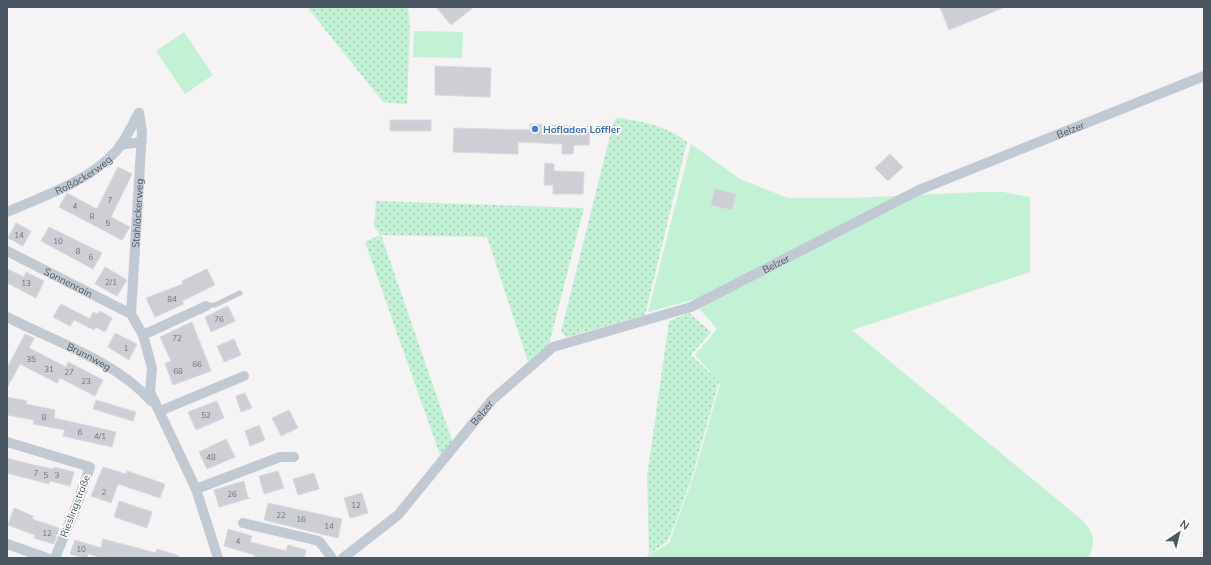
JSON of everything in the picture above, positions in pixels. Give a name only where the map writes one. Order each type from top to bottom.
[{"type":"street","name":"Belzer","points":[[343,558],[398,515],[492,400],[552,347],[691,307],[919,190],[1204,76]]},
{"type":"street","name":"Stahläckerweg","points":[[131,314],[142,142],[139,112]]},
{"type":"street","name":"Roßäckerweg","points":[[7,212],[90,173],[117,150],[139,112]]},
{"type":"street","points":[[120,145],[142,142]]},
{"type":"street","name":"Sonnenrain","points":[[7,251],[131,314]]},
{"type":"street","points":[[143,335],[206,306]]},
{"type":"street","name":"Brunnweg","points":[[131,314],[143,335],[152,368],[150,392],[196,489],[218,558]]},
{"type":"street","name":"Brunnweg","points":[[7,317],[103,363],[140,388],[160,411]]},
{"type":"street","points":[[160,411],[244,376]]},
{"type":"street","name":"Rieslingstraße","points":[[7,442],[90,467],[77,504],[54,558]]},
{"type":"street","points":[[196,489],[280,457],[294,457]]},
{"type":"street","points":[[243,523],[319,541],[332,558]]},
{"type":"street","points":[[7,544],[47,558]]},
{"type":"lane","points":[[206,306],[215,305],[240,293]]},
{"type":"green space","points":[[307,7],[408,7],[410,26],[407,104],[383,102]]},
{"type":"green space","points":[[414,31],[463,32],[462,58],[413,57]]},
{"type":"green space","points":[[184,32],[213,75],[185,94],[156,51]]},
{"type":"green space","points":[[617,118],[663,128],[687,142],[645,315],[567,337],[561,332],[614,120]]},
{"type":"green space","points":[[691,144],[740,179],[788,198],[852,198],[980,192],[1003,192],[1030,197],[1030,272],[852,330],[1082,520],[1092,534],[1093,538],[1089,558],[644,558],[669,543],[694,475],[720,384],[695,355],[717,329],[692,300],[648,312]]},
{"type":"green space","points":[[376,201],[584,208],[549,344],[528,362],[487,237],[381,235],[453,443],[441,458],[365,242],[380,235],[374,226]]},
{"type":"green space","points":[[689,313],[711,332],[691,355],[719,382],[692,477],[676,521],[667,542],[649,554],[647,477],[669,321]]},
{"type":"building","points":[[436,7],[474,7],[451,25]]},
{"type":"building","points":[[940,7],[1005,7],[949,30]]},
{"type":"building","points":[[435,66],[491,68],[490,97],[435,95]]},
{"type":"building","points":[[390,120],[431,120],[431,131],[390,131]]},
{"type":"building","points":[[530,124],[590,127],[589,145],[574,145],[573,154],[562,154],[562,144],[518,142],[518,154],[453,152],[454,128],[530,130]]},
{"type":"building","points":[[890,154],[903,167],[888,181],[875,168]]},
{"type":"building","points":[[545,163],[554,164],[554,171],[584,172],[583,194],[553,194],[553,185],[544,185]]},
{"type":"building","points":[[118,167],[132,174],[111,217],[130,227],[122,240],[59,207],[67,193],[97,209]]},
{"type":"building","points":[[715,189],[736,194],[732,210],[711,205]]},
{"type":"building","points":[[16,223],[31,231],[23,246],[8,238]]},
{"type":"building","points":[[49,227],[102,253],[93,269],[41,241]]},
{"type":"building","points":[[105,267],[127,280],[117,296],[95,284]]},
{"type":"building","points":[[7,269],[24,277],[26,272],[44,281],[36,298],[7,283]]},
{"type":"building","points":[[207,269],[215,285],[182,301],[184,304],[155,317],[146,298],[183,284],[182,281]]},
{"type":"building","points":[[61,304],[90,319],[93,312],[98,314],[100,311],[112,318],[105,332],[96,327],[94,330],[74,320],[70,326],[53,317]]},
{"type":"building","points":[[228,306],[235,321],[211,332],[205,317]]},
{"type":"building","points":[[192,322],[211,371],[173,385],[165,363],[171,361],[160,337]]},
{"type":"building","points":[[115,333],[137,344],[129,360],[108,347]]},
{"type":"building","points":[[25,334],[34,338],[29,348],[66,367],[68,362],[103,380],[95,396],[60,378],[57,383],[20,364],[7,388],[7,368]]},
{"type":"building","points":[[234,339],[241,355],[224,362],[217,346]]},
{"type":"building","points":[[245,393],[252,408],[241,412],[236,396]]},
{"type":"building","points":[[7,397],[27,401],[26,404],[55,410],[54,418],[116,432],[112,447],[63,436],[65,430],[33,424],[34,420],[7,415]]},
{"type":"building","points":[[96,400],[136,412],[133,421],[93,409]]},
{"type":"building","points":[[217,401],[224,418],[196,430],[188,412]]},
{"type":"building","points":[[289,410],[298,428],[281,436],[272,418]]},
{"type":"building","points":[[259,425],[265,440],[250,446],[245,431]]},
{"type":"building","points":[[226,439],[235,457],[207,469],[199,452]]},
{"type":"building","points":[[7,458],[33,465],[54,469],[54,467],[74,472],[70,486],[50,481],[49,484],[7,473]]},
{"type":"building","points":[[103,467],[126,474],[127,471],[165,484],[160,498],[118,484],[111,503],[91,496]]},
{"type":"building","points":[[278,471],[284,488],[264,494],[259,476]]},
{"type":"building","points":[[314,473],[319,489],[298,495],[293,479]]},
{"type":"building","points":[[244,481],[248,498],[250,498],[219,507],[214,490]]},
{"type":"building","points":[[362,493],[368,513],[350,518],[344,498]]},
{"type":"building","points":[[119,501],[152,512],[147,528],[114,517]]},
{"type":"building","points":[[268,503],[342,519],[338,538],[264,520]]},
{"type":"building","points":[[14,508],[33,516],[32,519],[59,528],[54,544],[34,538],[35,535],[8,525]]},
{"type":"building","points":[[228,529],[252,536],[250,542],[286,551],[288,545],[306,550],[304,558],[254,558],[255,555],[224,546]]},
{"type":"building","points":[[103,539],[156,553],[157,549],[179,556],[179,558],[103,558],[88,554],[87,558],[84,558],[70,554],[75,540],[101,548]]},
{"type":"place","name":"Hofladen Löffler","points":[[535,129]]}]
